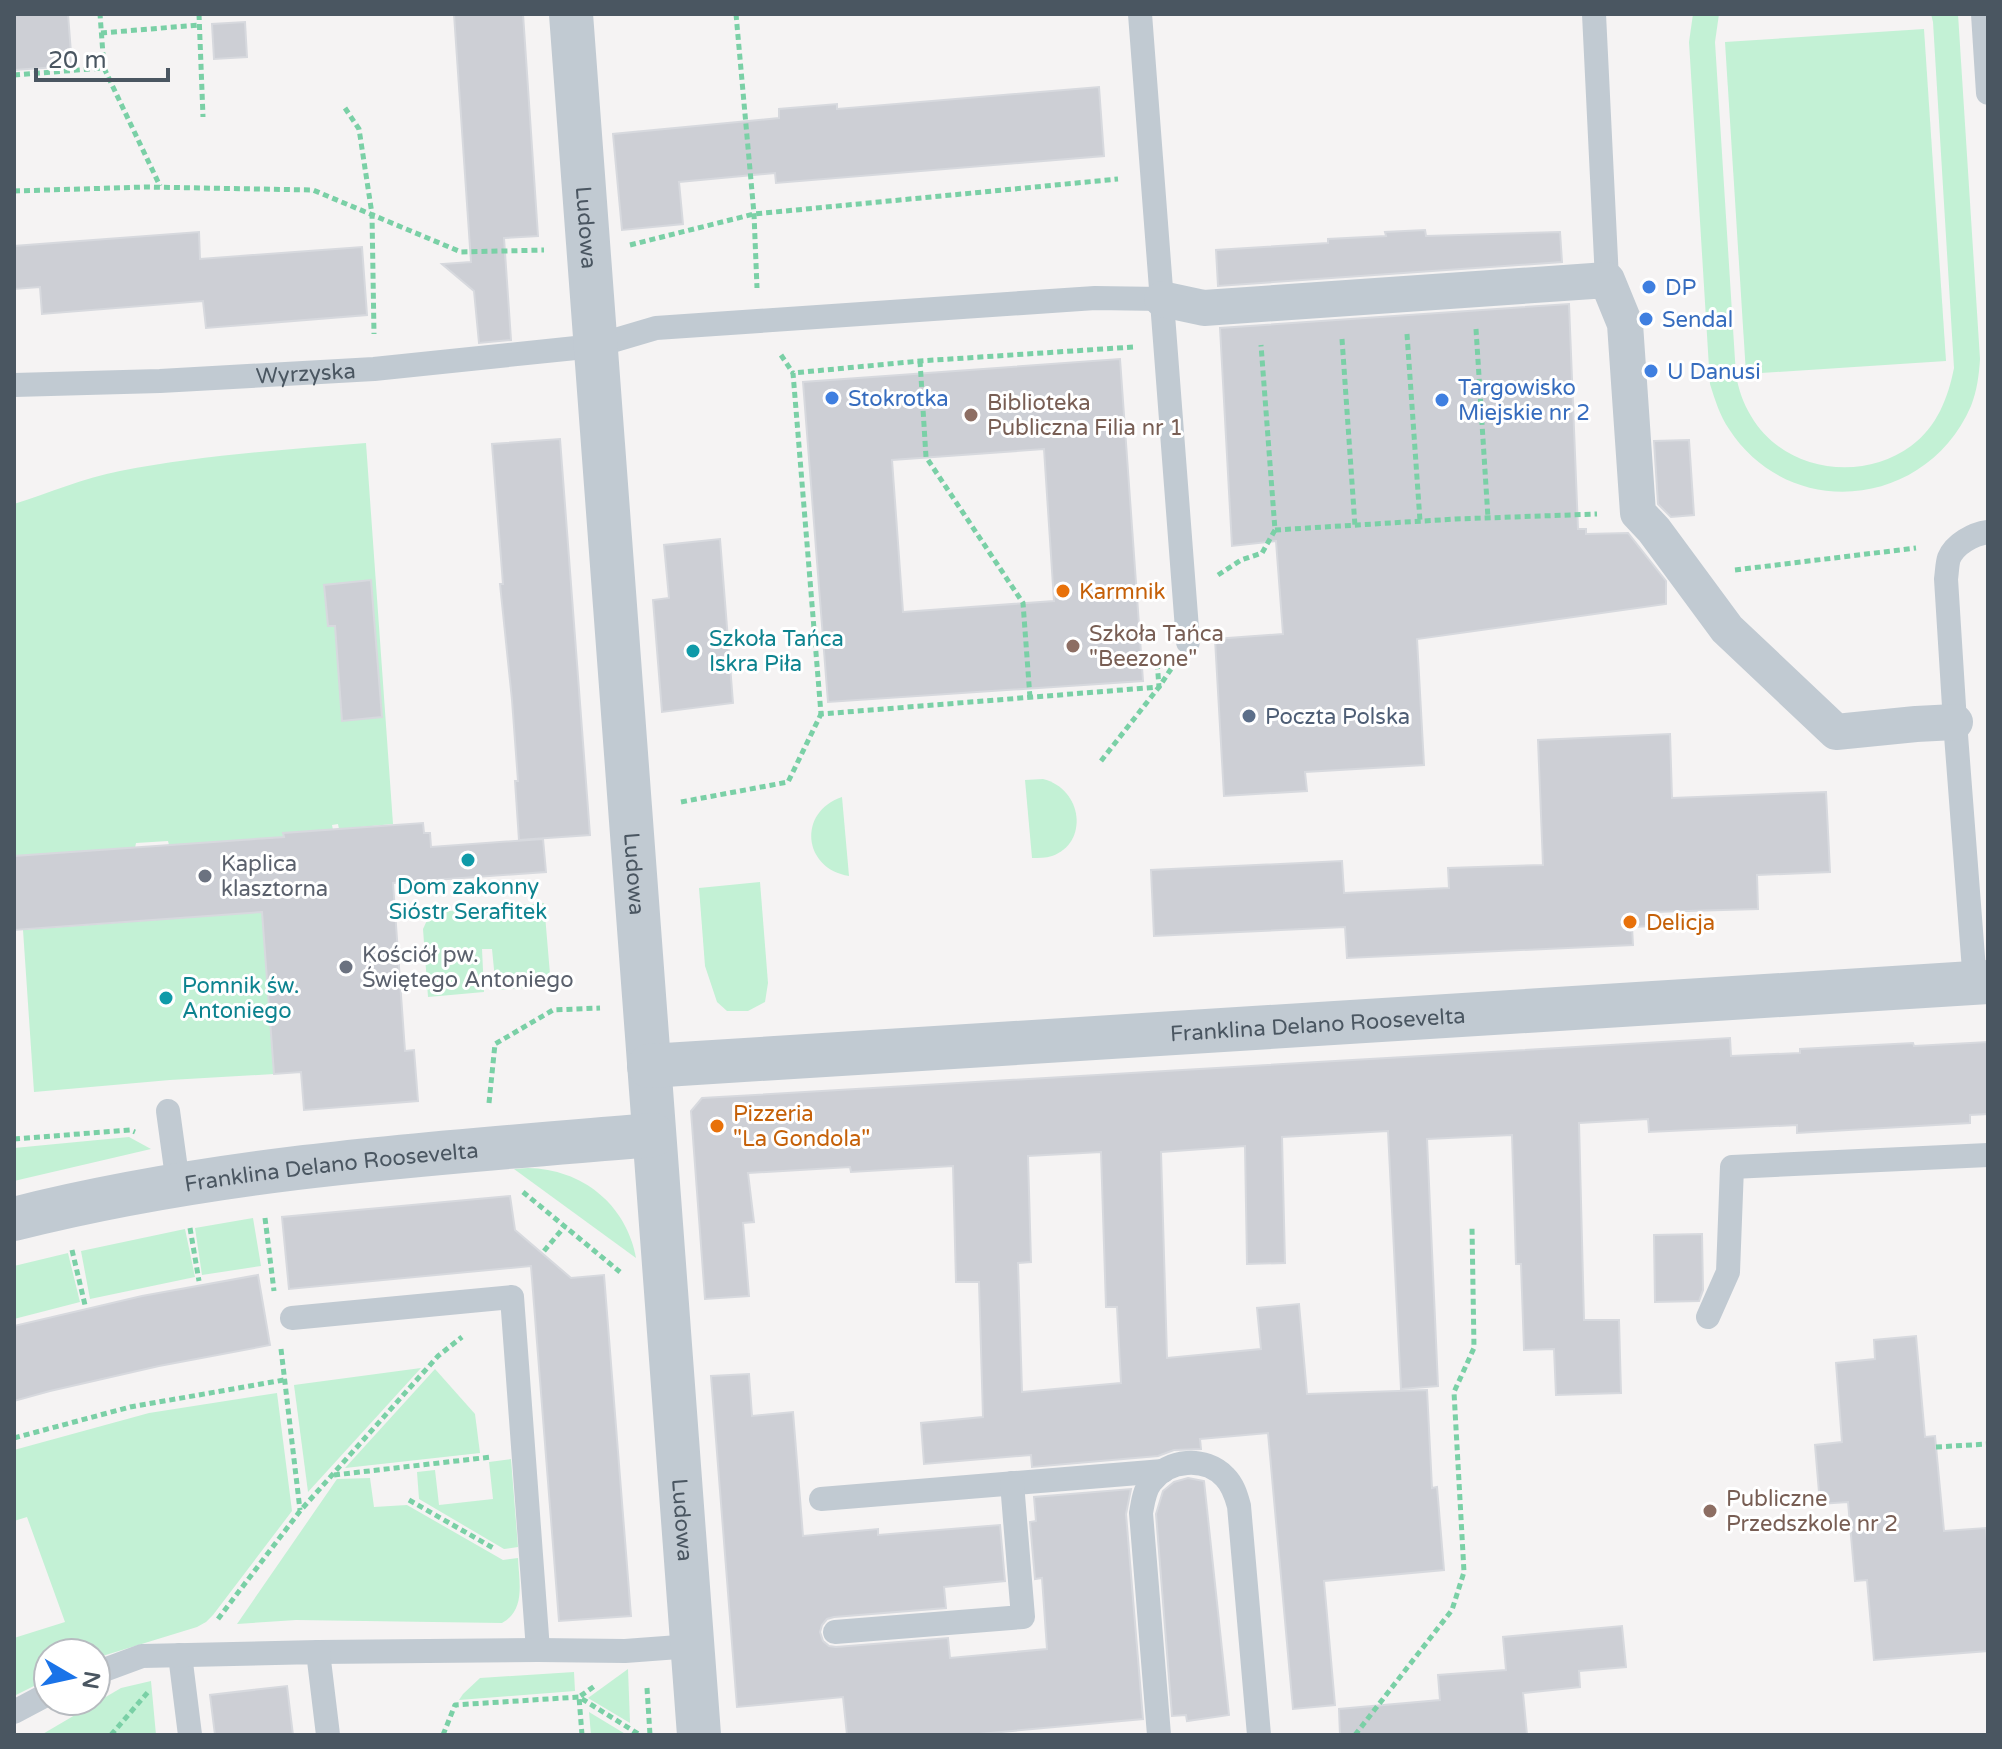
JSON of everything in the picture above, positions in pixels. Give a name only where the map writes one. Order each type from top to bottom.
[{"type":"street","name":"Ludowa","points":[[571,14],[699,1735]]},
{"type":"street","points":[[1162,299],[1204,308],[1607,280],[1625,324],[1638,513],[1727,629],[1836,732],[1955,722]]},
{"type":"street","name":"Franklina Delano Roosevelta","points":[[649,1066],[1982,982]]},
{"type":"street","name":"Franklina Delano Roosevelta","points":[[14,1219],[179,1182],[308,1165],[653,1135]]},
{"type":"lane","points":[[1140,14],[1188,642]]},
{"type":"lane","points":[[1594,14],[1607,280]]},
{"type":"lane","points":[[1983,14],[1988,93]]},
{"type":"lane","name":"Wyrzyska","points":[[14,385],[160,381],[374,369],[595,346],[656,328],[1095,298],[1162,299]]},
{"type":"lane","points":[[1982,982],[1955,722],[1946,579],[1950,557],[1961,543],[1988,532]]},
{"type":"lane","points":[[168,1111],[179,1182]]},
{"type":"lane","points":[[1708,1317],[1728,1272],[1732,1167],[1988,1155]]},
{"type":"lane","points":[[285,1326],[512,1297],[538,1650]]},
{"type":"lane","points":[[1159,1735],[1141,1513],[1143,1496],[1151,1481],[1163,1471],[1178,1463],[1195,1462],[1225,1476],[1235,1490],[1239,1506],[1259,1735]]},
{"type":"lane","points":[[821,1499],[1163,1471]]},
{"type":"lane","points":[[835,1632],[1023,1617],[1012,1483]]},
{"type":"lane","points":[[112,1667],[142,1656],[625,1651],[692,1646]]},
{"type":"lane","points":[[318,1652],[328,1735]]},
{"type":"lane","points":[[180,1655],[190,1735]]},
{"type":"lane","points":[[14,1712],[32,1702]]},
{"type":"path","points":[[100,14],[104,68],[161,187]]},
{"type":"path","points":[[199,14],[203,117]]},
{"type":"path","points":[[736,14],[754,214],[759,321]]},
{"type":"path","points":[[101,33],[199,25]]},
{"type":"path","points":[[14,75],[104,68]]},
{"type":"path","points":[[345,108],[359,129],[372,214],[374,369]]},
{"type":"path","points":[[14,191],[161,187],[313,190],[461,252],[616,249],[754,214],[1152,175]]},
{"type":"path","points":[[1473,288],[1488,518]]},
{"type":"path","points":[[1405,293],[1420,521]]},
{"type":"path","points":[[1339,298],[1355,526]]},
{"type":"path","points":[[1184,598],[1241,560],[1262,553],[1275,530],[1259,304]]},
{"type":"path","points":[[681,802],[788,782],[821,714],[793,373],[1134,347]]},
{"type":"path","points":[[920,361],[926,457],[1023,603],[1030,698]]},
{"type":"path","points":[[1275,530],[1638,513]]},
{"type":"path","points":[[1688,576],[1961,543]]},
{"type":"path","points":[[1101,761],[1159,687],[1188,642]]},
{"type":"path","points":[[1157,656],[1159,687]]},
{"type":"path","points":[[821,714],[1159,687]]},
{"type":"path","points":[[491,1149],[488,1111],[495,1044],[553,1010],[606,1008]]},
{"type":"path","points":[[14,1139],[130,1130],[179,1182],[199,1281]]},
{"type":"path","points":[[263,1203],[274,1291]]},
{"type":"path","points":[[544,1251],[565,1226]]},
{"type":"path","points":[[1355,1735],[1452,1610],[1464,1572],[1454,1392],[1474,1348],[1472,1227]]},
{"type":"path","points":[[70,1241],[85,1305]]},
{"type":"path","points":[[111,1735],[180,1655],[204,1637],[300,1511],[438,1356],[512,1297]]},
{"type":"path","points":[[285,1326],[284,1380],[300,1511]]},
{"type":"path","points":[[14,1438],[130,1407],[284,1380]]},
{"type":"path","points":[[1936,1447],[1988,1444]]},
{"type":"path","points":[[332,1475],[524,1453]]},
{"type":"path","points":[[409,1500],[503,1553],[530,1550]]},
{"type":"path","points":[[443,1735],[455,1705],[579,1697],[640,1735]]},
{"type":"green space","points":[[1693,14],[1719,14],[1715,42],[1736,376],[1742,396],[1751,416],[1765,435],[1782,449],[1824,466],[1847,467],[1869,465],[1891,458],[1920,438],[1945,401],[1954,368],[1931,14],[1958,14],[1980,359],[1978,377],[1971,406],[1950,440],[1923,466],[1891,483],[1856,491],[1821,490],[1786,479],[1755,459],[1729,429],[1720,413],[1710,384],[1689,42]]},
{"type":"green space","points":[[1924,29],[1946,361],[1746,374],[1725,42]]},
{"type":"green space","points":[[366,443],[393,824],[339,829],[338,824],[332,825],[333,830],[284,833],[283,837],[169,845],[168,841],[136,843],[135,848],[14,856],[14,504],[93,478],[150,465]]},
{"type":"green space","points":[[1043,779],[1066,793],[1073,804],[1076,829],[1064,849],[1050,857],[1032,858],[1025,780]]},
{"type":"green space","points":[[842,797],[849,876],[822,863],[811,840],[812,827],[818,815],[827,804]]},
{"type":"green space","points":[[760,882],[768,983],[765,1002],[748,1011],[727,1011],[717,1002],[705,966],[699,888]]},
{"type":"green space","points":[[544,903],[551,986],[496,990],[492,949],[482,949],[484,992],[428,997],[423,929],[429,916],[438,912]]},
{"type":"green space","points":[[262,912],[274,1074],[34,1092],[23,930]]},
{"type":"green space","points":[[129,1137],[151,1149],[14,1181],[14,1148]]},
{"type":"green space","points":[[528,1168],[566,1175],[598,1193],[622,1221],[636,1258],[514,1169]]},
{"type":"green space","points":[[253,1218],[261,1266],[202,1275],[195,1228]]},
{"type":"green space","points":[[185,1229],[195,1277],[90,1299],[81,1251]]},
{"type":"green space","points":[[68,1253],[80,1302],[14,1319],[14,1266]]},
{"type":"green space","points":[[421,1368],[308,1492],[294,1385]]},
{"type":"green space","points":[[435,1369],[475,1414],[480,1453],[345,1468]]},
{"type":"green space","points":[[277,1393],[292,1511],[206,1622],[112,1653],[112,1637],[32,1637],[32,1687],[14,1696],[14,1638],[65,1622],[27,1517],[14,1521],[14,1450],[149,1413]]},
{"type":"green space","points":[[511,1459],[518,1547],[504,1549],[419,1499],[417,1472],[435,1470],[439,1505],[493,1499],[489,1462]]},
{"type":"green space","points":[[370,1478],[374,1507],[407,1505],[503,1560],[518,1558],[518,1603],[510,1617],[502,1623],[296,1620],[237,1624],[337,1479]]},
{"type":"green space","points":[[628,1669],[630,1723],[588,1698]]},
{"type":"green space","points":[[574,1672],[575,1691],[459,1700],[480,1678]]},
{"type":"green space","points":[[151,1681],[156,1735],[41,1735],[72,1717],[112,1717],[112,1693]]},
{"type":"green space","points":[[589,1712],[627,1735],[591,1735]]},
{"type":"building","points":[[14,14],[68,14],[72,66],[14,70]]},
{"type":"building","points":[[454,14],[523,14],[538,236],[504,238],[511,340],[479,343],[474,291],[442,264],[471,262]]},
{"type":"building","points":[[245,22],[247,57],[214,59],[212,24]]},
{"type":"building","points":[[1099,87],[1104,156],[776,183],[775,173],[679,182],[683,224],[622,230],[613,134],[779,118],[779,109],[837,104],[837,109]]},
{"type":"building","points":[[1425,230],[1426,236],[1560,232],[1562,262],[1218,286],[1216,250],[1328,243],[1328,239]]},
{"type":"building","points":[[199,232],[200,259],[362,247],[367,315],[206,328],[203,301],[42,314],[40,287],[14,289],[14,246]]},
{"type":"building","points":[[1569,304],[1578,529],[1586,529],[1586,534],[1628,533],[1666,581],[1666,604],[1417,639],[1424,765],[1305,772],[1307,791],[1224,796],[1215,639],[1283,634],[1276,541],[1232,546],[1220,328]]},
{"type":"building","points":[[1120,359],[1143,681],[828,702],[803,382]],"holes":[[[1044,449],[1054,601],[903,612],[892,460]]]},
{"type":"building","points":[[560,439],[590,835],[519,840],[515,781],[518,781],[500,584],[503,584],[492,444]]},
{"type":"building","points":[[1689,440],[1694,515],[1671,517],[1658,504],[1654,441]]},
{"type":"building","name":"Szkoła Tańca Iskra Piła","points":[[720,539],[733,703],[662,712],[653,600],[669,598],[664,545]]},
{"type":"building","points":[[371,580],[382,717],[342,721],[335,626],[328,626],[324,585]]},
{"type":"building","points":[[1670,734],[1672,798],[1826,792],[1830,872],[1757,875],[1758,909],[1652,912],[1652,926],[1632,927],[1633,945],[1347,958],[1345,927],[1154,936],[1151,870],[1342,861],[1344,893],[1449,888],[1448,868],[1543,865],[1538,740]]},
{"type":"building","points":[[423,823],[424,833],[430,833],[431,847],[543,839],[546,872],[393,883],[405,1051],[414,1050],[418,1101],[304,1110],[301,1072],[274,1074],[262,912],[14,930],[14,856],[284,837],[283,833]]},
{"type":"building","points":[[1730,1038],[1731,1056],[1800,1053],[1800,1049],[1988,1042],[1988,1114],[1970,1115],[1970,1123],[1797,1133],[1797,1125],[1649,1132],[1648,1119],[1579,1123],[1584,1320],[1619,1320],[1621,1393],[1556,1395],[1554,1349],[1524,1350],[1521,1264],[1516,1264],[1512,1135],[1427,1139],[1438,1386],[1401,1389],[1388,1131],[1282,1137],[1285,1263],[1247,1264],[1245,1146],[1161,1152],[1167,1358],[1261,1349],[1257,1308],[1299,1304],[1307,1394],[1427,1390],[1432,1488],[1437,1487],[1444,1570],[1324,1581],[1335,1705],[1293,1709],[1268,1433],[1200,1439],[1201,1449],[1174,1450],[1158,1456],[1032,1467],[1031,1455],[924,1464],[921,1423],[983,1417],[979,1282],[956,1282],[953,1166],[851,1172],[850,1167],[748,1173],[754,1222],[743,1223],[749,1296],[705,1299],[691,1111],[702,1098]],"holes":[[[1101,1152],[1106,1307],[1117,1307],[1121,1383],[1022,1392],[1018,1263],[1031,1262],[1028,1156]]]},
{"type":"building","points":[[510,1196],[515,1230],[571,1278],[604,1275],[631,1616],[559,1621],[531,1266],[289,1289],[282,1217]]},
{"type":"building","points":[[1702,1234],[1703,1290],[1699,1301],[1655,1302],[1654,1235]]},
{"type":"building","points":[[258,1275],[270,1345],[159,1366],[14,1401],[14,1326],[142,1296]]},
{"type":"building","points":[[1916,1336],[1925,1437],[1935,1436],[1944,1531],[1986,1528],[1988,1651],[1874,1660],[1867,1580],[1855,1581],[1848,1502],[1820,1504],[1815,1445],[1842,1442],[1836,1363],[1875,1359],[1874,1340]]},
{"type":"building","points":[[749,1374],[752,1416],[793,1412],[803,1536],[878,1529],[878,1535],[1000,1525],[1005,1581],[944,1587],[946,1608],[827,1619],[820,1632],[829,1646],[948,1638],[950,1658],[1047,1649],[1042,1578],[1035,1579],[1030,1522],[1036,1521],[1034,1497],[1131,1489],[1126,1514],[1143,1719],[968,1735],[847,1735],[843,1697],[737,1707],[711,1376]]},
{"type":"building","points":[[1188,1478],[1204,1481],[1229,1715],[1187,1721],[1186,1715],[1172,1716],[1156,1514],[1163,1491],[1174,1482]]},
{"type":"building","points":[[1622,1626],[1626,1667],[1579,1671],[1580,1687],[1523,1693],[1527,1735],[1340,1735],[1339,1709],[1440,1700],[1438,1675],[1506,1670],[1503,1637]]},
{"type":"building","points":[[287,1686],[293,1735],[215,1735],[210,1695]]},
{"type":"place","name":"DP","points":[[1649,287]]},
{"type":"place","name":"Sendal","points":[[1646,319]]},
{"type":"place","name":"U Danusi","points":[[1651,371]]},
{"type":"place","name":"Stokrotka","points":[[832,398]]},
{"type":"place","name":"Targowisko Miejskie nr 2","points":[[1442,400]]},
{"type":"place","name":"Biblioteka Publiczna Filia nr 1","points":[[971,415]]},
{"type":"place","name":"Karmnik","points":[[1063,591]]},
{"type":"place","name":"Szkoła Tańca \"Beezone\"","points":[[1073,646]]},
{"type":"place","name":"Szkoła Tańca Iskra Piła","points":[[693,651]]},
{"type":"place","name":"Poczta Polska","points":[[1249,716]]},
{"type":"place","name":"Dom zakonny Sióstr Serafitek","points":[[468,860]]},
{"type":"place","name":"Kaplica klasztorna","points":[[205,876]]},
{"type":"place","name":"Delicja","points":[[1630,922]]},
{"type":"place","name":"Kościół pw. Świętego Antoniego","points":[[346,967]]},
{"type":"place","name":"Pomnik św. Antoniego","points":[[166,998]]},
{"type":"place","name":"Pizzeria \"La Gondola\"","points":[[717,1126]]},
{"type":"place","name":"Publiczne Przedszkole nr 2","points":[[1710,1511]]}]
